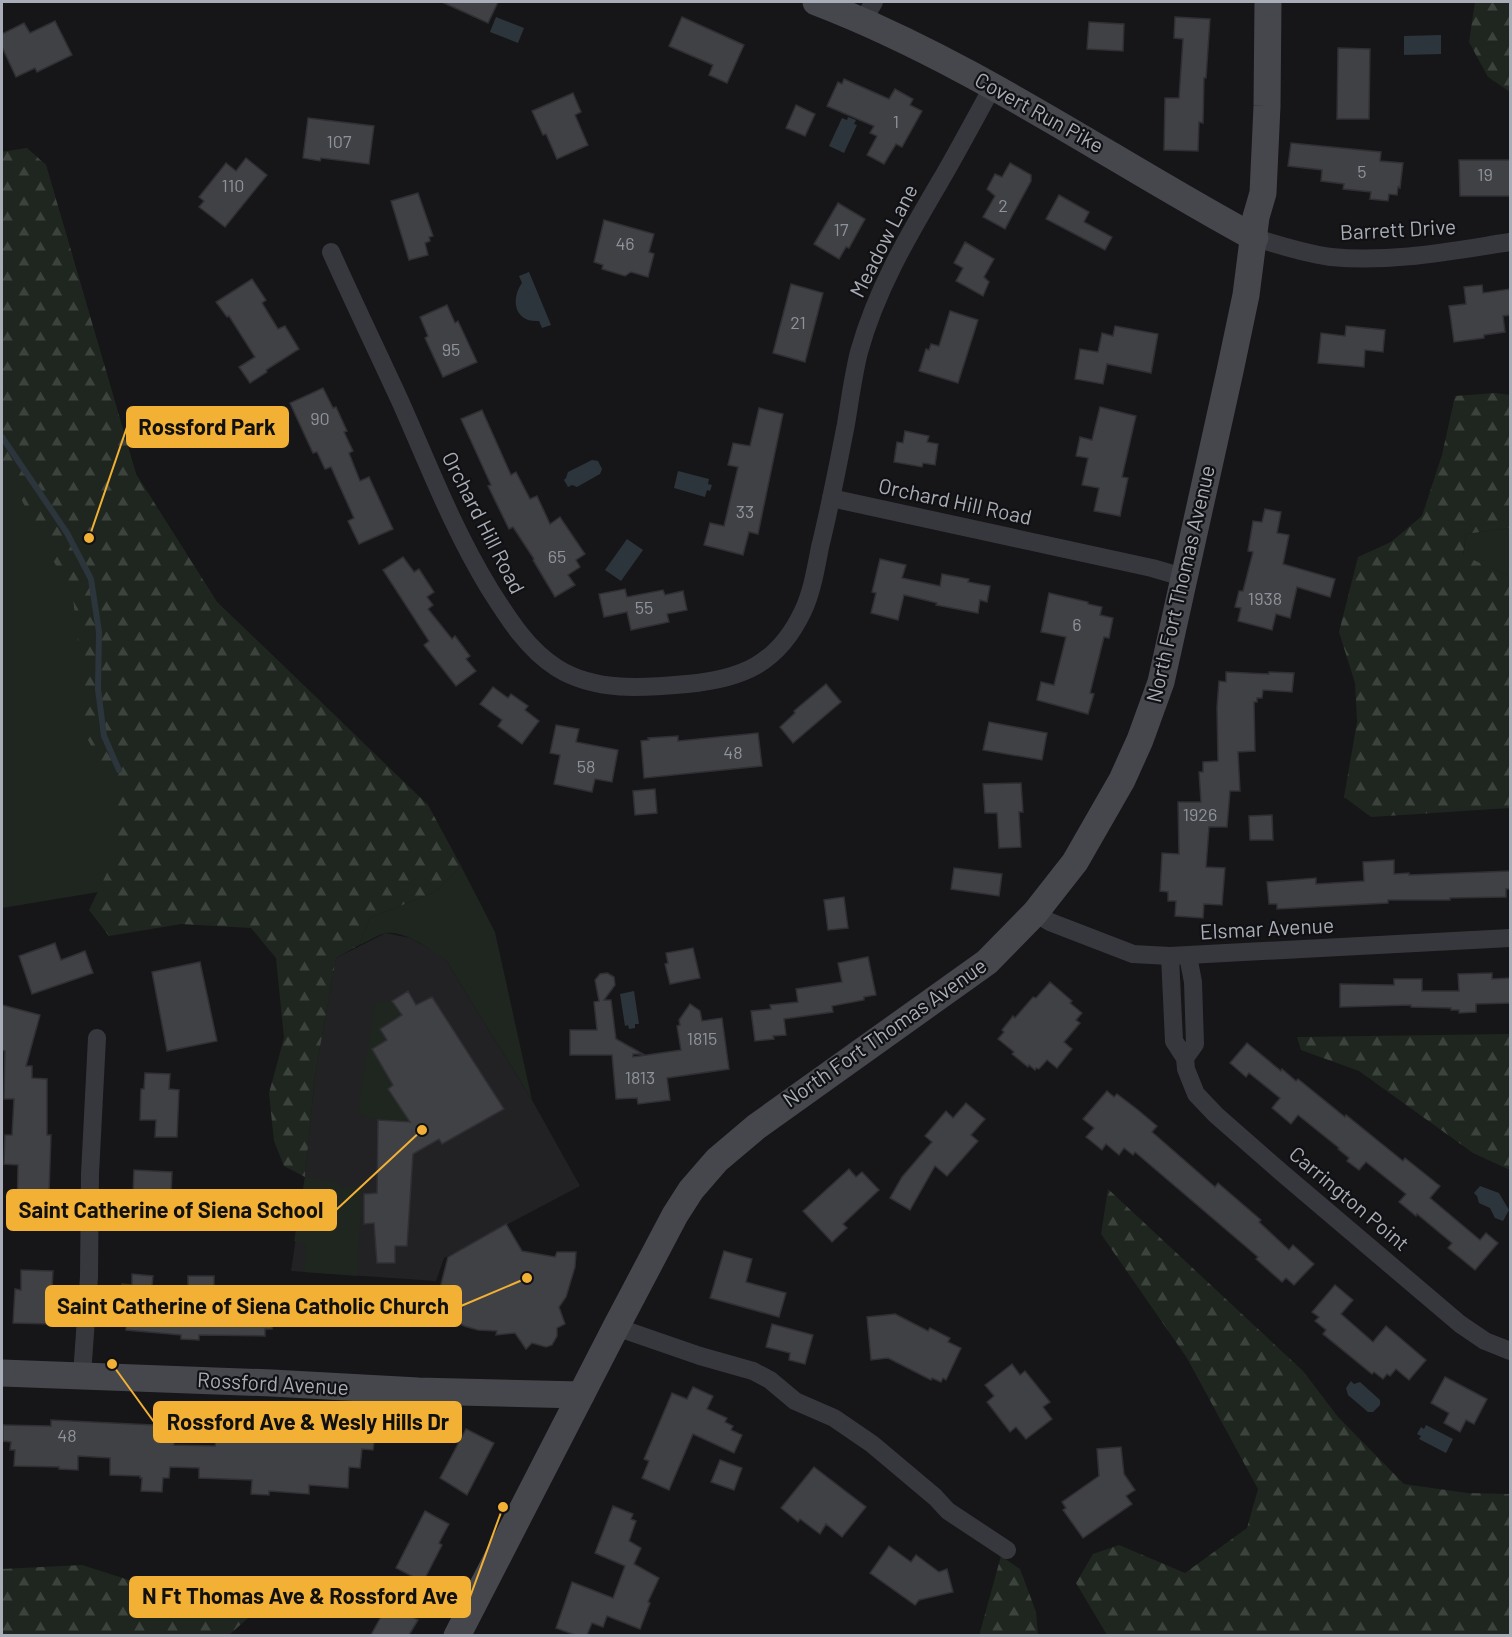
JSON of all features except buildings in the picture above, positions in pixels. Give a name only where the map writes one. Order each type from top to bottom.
[{"type":"street","name":"Covert Run Pike","points":[[816,2],[869,11],[1255,238]]},
{"type":"street","name":"North Fort Thomas Avenue","points":[[457,1635],[616,1327],[675,1215],[691,1190],[717,1160],[790,1100],[987,962],[1035,913],[1075,862],[1122,780],[1137,748],[1161,682],[1246,296],[1256,217],[1263,194],[1268,2]]},
{"type":"street","name":"Meadow Lane","points":[[831,498],[854,371],[871,314],[902,246],[993,86]]},
{"type":"street","name":"Barrett Drive","points":[[1255,238],[1328,256],[1359,259],[1426,255],[1510,242]]},
{"type":"street","name":"Orchard Hill Road","points":[[332,252],[439,492],[472,560],[509,620],[533,648],[557,668],[575,678],[604,685],[641,687],[722,680],[753,668],[788,637],[804,609],[831,498],[1152,568],[1183,577]]},
{"type":"street","name":"Elsmar Avenue","points":[[1035,913],[1061,927],[1133,954],[1179,956],[1510,938]]},
{"type":"street","name":"Carrington Point","points":[[1179,956],[1174,1041],[1185,1058],[1186,1069],[1196,1094],[1216,1114],[1460,1324],[1485,1341],[1510,1352]]},
{"type":"street","points":[[82,1376],[90,1277],[90,1174],[97,1038]]},
{"type":"street","points":[[616,1327],[699,1356],[753,1371],[770,1380],[795,1401],[834,1418],[872,1444],[935,1497],[948,1511],[1007,1550]]},
{"type":"street","name":"Rossford Avenue","points":[[2,1373],[418,1391],[581,1395]]},
{"type":"shaded area","points":[[496,17],[524,28],[518,43],[490,32]]},
{"type":"shaded area","points":[[1441,35],[1441,54],[1404,55],[1404,36]]},
{"type":"shaded area","points":[[848,117],[856,120],[854,124],[857,125],[844,153],[829,146],[842,118],[847,120]]},
{"type":"shaded area","points":[[529,272],[551,325],[542,328],[539,321],[525,318],[517,309],[516,296],[522,283],[519,276]]},
{"type":"shaded area","points":[[592,460],[598,461],[602,469],[600,474],[577,487],[572,485],[568,487],[564,480],[568,472]]},
{"type":"shaded area","points":[[678,471],[709,479],[708,484],[712,485],[710,491],[707,490],[705,497],[674,488]]},
{"type":"shaded area","points":[[627,539],[643,550],[621,581],[605,570]]},
{"type":"shaded area","points":[[386,933],[410,938],[434,951],[447,962],[532,1100],[580,1186],[444,1258],[436,1281],[291,1271],[305,1177],[315,1075],[336,958]]},
{"type":"shaded area","points":[[634,991],[639,1024],[629,1029],[628,1025],[625,1026],[620,994]]},
{"type":"shaded area","points":[[1480,1186],[1499,1193],[1509,1210],[1503,1221],[1495,1218],[1490,1208],[1479,1203],[1474,1193]]},
{"type":"shaded area","points":[[1351,1381],[1354,1384],[1360,1382],[1380,1400],[1380,1405],[1373,1412],[1368,1412],[1348,1395],[1346,1388]]},
{"type":"shaded area","points":[[1426,1425],[1453,1439],[1446,1453],[1419,1439],[1421,1436],[1417,1434],[1421,1427],[1424,1429]]},
{"type":"green space","points":[[1475,2],[1510,2],[1510,92],[1488,77],[1469,42]]},
{"type":"green space","points":[[27,148],[46,165],[136,474],[217,602],[342,722],[153,883],[2,908],[2,152]]},
{"type":"green space","points":[[27,148],[46,165],[136,474],[217,602],[428,805],[461,866],[435,892],[370,918],[359,945],[336,958],[315,1075],[305,1177],[284,1166],[274,1141],[269,1093],[284,1038],[276,958],[251,928],[181,924],[109,936],[89,910],[117,852],[117,797],[81,726],[82,677],[73,598],[18,493],[2,474],[2,152]]},
{"type":"green space","points":[[1495,393],[1510,395],[1510,528],[1466,534],[1463,555],[1510,577],[1510,808],[1371,817],[1344,797],[1357,722],[1355,683],[1339,632],[1358,557],[1391,542],[1422,516],[1442,455],[1455,396]]},
{"type":"green space","points":[[1510,528],[1510,577],[1463,556],[1466,534]]},
{"type":"green space","points":[[461,866],[495,932],[532,1100],[447,962],[418,942],[394,933],[383,934],[359,945],[370,918],[435,892]]},
{"type":"green space","points":[[392,1001],[402,1015],[381,1029],[387,1040],[372,1049],[393,1085],[388,1090],[414,1122],[378,1121],[358,1113],[375,1003]]},
{"type":"green space","points":[[1510,1034],[1510,1170],[1473,1153],[1359,1071],[1301,1050],[1297,1037]]},
{"type":"green space","points":[[305,1177],[339,1182],[339,1187],[362,1188],[357,1276],[304,1272],[306,1244],[294,1241]]},
{"type":"green space","points":[[1108,1189],[1303,1371],[1338,1417],[1404,1484],[1467,1493],[1510,1494],[1510,1635],[1107,1635],[1076,1583],[1093,1554],[1119,1545],[1185,1573],[1247,1528],[1258,1489],[1187,1358],[1101,1234]]},
{"type":"green space","points":[[1001,1556],[1020,1569],[1036,1612],[1038,1635],[979,1636]]},
{"type":"green space","points":[[82,1565],[248,1618],[229,1635],[2,1635],[2,1569]]},
{"type":"waterway","points":[[2,437],[67,533],[91,579],[99,632],[98,689],[104,736],[119,770]]},
{"type":"place","name":"Rossford Park","points":[[89,538]]},
{"type":"place","name":"Saint Catherine of Siena School","points":[[422,1130]]},
{"type":"place","name":"Saint Catherine of Siena Catholic Church","points":[[527,1278]]},
{"type":"place","name":"Rossford Ave & Wesly Hills Dr","points":[[112,1364]]},
{"type":"place","name":"N Ft Thomas Ave & Rossford Ave","points":[[503,1507]]}]
